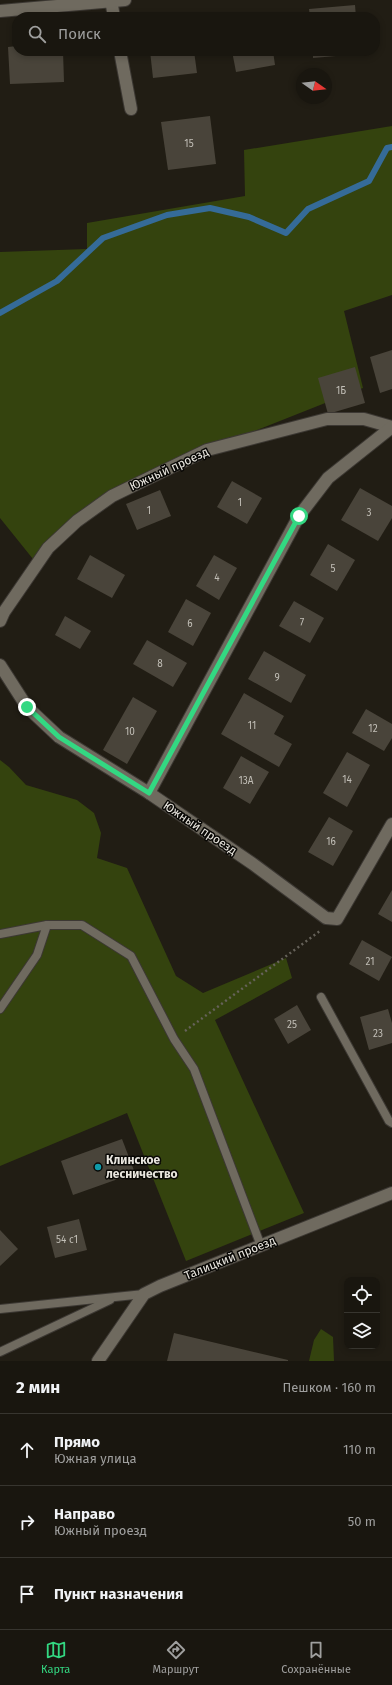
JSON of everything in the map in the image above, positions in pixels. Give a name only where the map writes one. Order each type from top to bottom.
[{"type":"street","points":[[0,11],[125,0]]},
{"type":"street","points":[[112,1],[113,12]]},
{"type":"street","points":[[121,56],[131,109]]},
{"type":"street","name":"Южный проезд","points":[[0,621],[4,612],[48,548],[76,521],[112,496],[151,476],[207,450],[327,419],[364,419],[392,427]]},
{"type":"street","points":[[149,793],[299,516],[328,478],[392,427]]},
{"type":"street","name":"Южный проезд","points":[[0,665],[27,707],[59,737],[149,793],[253,864],[326,918],[337,919]]},
{"type":"street","points":[[337,919],[392,824]]},
{"type":"street","name":"Талицкий проезд","points":[[98,1361],[144,1294],[160,1286],[392,1193]]},
{"type":"lane","points":[[0,1009],[38,954],[47,925]]},
{"type":"lane","points":[[0,934],[47,925],[82,925],[131,956],[174,1039],[194,1069],[262,1246]]},
{"type":"lane","points":[[321,997],[389,1121],[392,1123]]},
{"type":"lane","points":[[0,1309],[144,1294]]},
{"type":"lane","points":[[0,1352],[116,1297]]},
{"type":"path","points":[[174,1039],[337,919]]},
{"type":"green space","points":[[392,126],[392,295],[344,311],[363,388],[207,450],[112,496],[37,564],[0,518],[0,252],[87,249],[87,223],[245,196],[244,150]]},
{"type":"green space","points":[[0,760],[26,785],[77,800],[94,813],[101,833],[97,858],[127,868],[176,976],[203,993],[286,958],[292,978],[215,1020],[304,1213],[186,1261],[127,1113],[0,1166]]},
{"type":"green space","points":[[321,1329],[333,1337],[334,1361],[309,1361],[314,1340]]},
{"type":"building","points":[[355,5],[356,12],[309,12],[309,9]]},
{"type":"building","points":[[8,47],[12,47],[12,56],[63,56],[64,82],[10,84]]},
{"type":"building","points":[[151,56],[195,56],[197,73],[153,78]]},
{"type":"building","points":[[233,56],[274,56],[275,65],[236,72]]},
{"type":"building","points":[[313,56],[336,56],[313,58]]},
{"type":"building","points":[[210,116],[216,164],[168,170],[161,122]]},
{"type":"building","points":[[392,350],[392,389],[380,393],[370,357]]},
{"type":"building","points":[[355,367],[365,403],[328,414],[318,378]]},
{"type":"building","points":[[232,481],[262,498],[247,524],[217,507]]},
{"type":"building","points":[[360,488],[392,506],[392,518],[378,541],[341,520]]},
{"type":"building","points":[[160,490],[171,516],[137,530],[126,504]]},
{"type":"building","points":[[328,544],[355,560],[337,591],[310,575]]},
{"type":"building","points":[[90,555],[125,575],[112,598],[77,579]]},
{"type":"building","points":[[214,555],[237,568],[219,600],[196,586]]},
{"type":"building","points":[[186,599],[211,613],[193,646],[168,632]]},
{"type":"building","points":[[294,601],[324,618],[310,643],[279,626]]},
{"type":"building","points":[[65,616],[91,631],[80,649],[55,635]]},
{"type":"building","points":[[147,640],[187,663],[173,687],[133,664]]},
{"type":"building","points":[[264,651],[306,675],[291,703],[248,679]]},
{"type":"building","points":[[244,693],[284,716],[274,734],[292,744],[279,767],[221,734]]},
{"type":"building","points":[[133,697],[157,711],[127,764],[103,750]]},
{"type":"building","points":[[366,709],[392,724],[392,738],[384,751],[352,733]]},
{"type":"building","points":[[347,752],[370,765],[347,807],[323,793]]},
{"type":"building","points":[[241,756],[269,772],[250,804],[223,788]]},
{"type":"building","points":[[329,817],[353,831],[333,866],[308,852]]},
{"type":"building","points":[[392,890],[392,922],[378,914]]},
{"type":"building","points":[[362,940],[392,957],[379,981],[349,964]]},
{"type":"building","points":[[297,1005],[311,1030],[288,1044],[274,1019]]},
{"type":"building","points":[[388,1009],[392,1023],[392,1043],[369,1050],[360,1017]]},
{"type":"building","name":"Клинское лесничество","points":[[122,1139],[135,1173],[73,1195],[61,1161]]},
{"type":"building","points":[[79,1219],[87,1250],[55,1258],[47,1227]]},
{"type":"building","points":[[0,1230],[18,1249],[0,1266]]},
{"type":"building","points":[[174,1333],[288,1360],[288,1361],[167,1361]]},
{"type":"waterway","points":[[0,313],[57,281],[103,238],[167,215],[210,208],[249,217],[286,233],[308,209],[369,181],[387,148],[392,147]]},
{"type":"place","name":"Клинское лесничество","points":[[98,1167]]},
{"type":"route","points":[[27,707],[59,737],[149,793],[299,516]]}]
